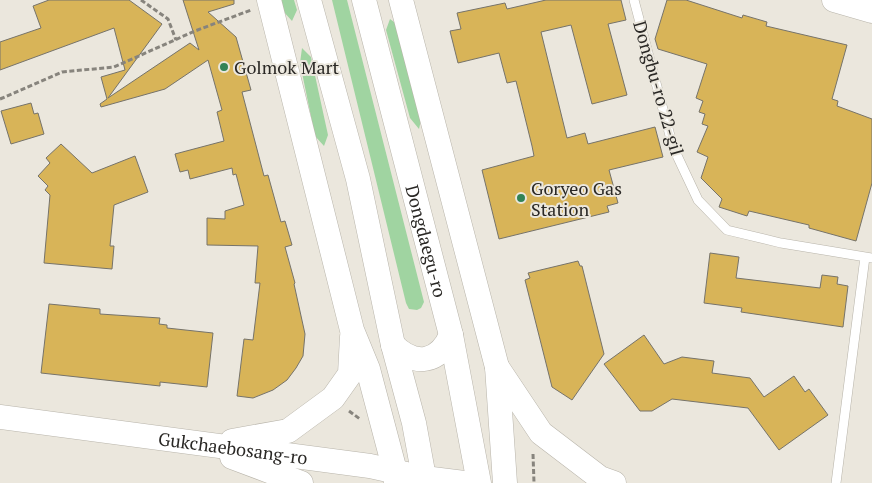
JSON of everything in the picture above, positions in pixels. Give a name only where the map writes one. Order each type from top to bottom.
[{"type":"main road","points":[[309,0],[358,179],[393,345],[414,423],[425,480]]},
{"type":"main road","name":"Dongdaegu-ro","points":[[364,0],[451,335],[479,483]]},
{"type":"main road","points":[[400,0],[497,367],[505,483]]},
{"type":"main road","points":[[834,0],[872,11]]},
{"type":"main road","points":[[269,2],[352,330],[368,369],[395,477]]},
{"type":"main road","points":[[205,445],[288,432],[333,398],[350,374],[352,330]]},
{"type":"main road","points":[[393,345],[402,354],[413,359],[426,359],[442,350],[451,335]]},
{"type":"main road","points":[[497,367],[541,433],[600,478],[614,483]]},
{"type":"main road","name":"Gukchaebosang-ro","points":[[0,417],[370,466],[395,477],[464,483]]},
{"type":"main road","points":[[205,445],[301,483]]},
{"type":"lane","name":"Dongbu-ro 22-gil","points":[[634,0],[673,148],[698,200],[726,230],[781,243],[869,258]]},
{"type":"lane","points":[[836,483],[869,258]]},
{"type":"path","points":[[141,0],[168,20],[176,40]]},
{"type":"path","points":[[0,99],[62,72],[114,67],[269,2]]},
{"type":"green space","points":[[281,0],[294,0],[297,10],[292,21],[283,11]]},
{"type":"green space","points":[[332,0],[347,0],[424,302],[421,308],[417,310],[409,309],[406,303]]},
{"type":"green space","points":[[390,19],[398,25],[422,116],[419,129],[410,118],[386,30]]},
{"type":"green space","points":[[302,48],[311,57],[328,135],[324,146],[315,136],[300,63]]},
{"type":"building","points":[[49,0],[129,0],[162,24],[108,98],[190,43],[199,50],[183,0],[234,0],[234,4],[208,12],[236,37],[251,90],[242,92],[264,176],[268,175],[281,222],[285,221],[292,245],[285,247],[295,283],[305,334],[303,356],[287,380],[273,390],[253,398],[237,396],[244,339],[253,340],[260,283],[255,283],[258,246],[207,245],[207,218],[225,219],[225,211],[244,205],[236,174],[233,175],[232,168],[190,179],[188,170],[180,172],[175,154],[224,141],[217,112],[222,110],[208,60],[165,89],[101,107],[100,104],[107,99],[101,77],[125,70],[114,28],[0,70],[0,42],[41,28],[33,6]]},
{"type":"building","points":[[546,0],[621,0],[626,20],[608,24],[627,95],[592,104],[571,25],[541,32],[567,138],[585,133],[588,144],[655,127],[663,157],[609,170],[618,203],[607,206],[609,212],[499,239],[482,170],[534,156],[532,146],[516,81],[507,83],[499,53],[458,63],[450,31],[461,29],[457,13],[505,3],[507,9]]},
{"type":"building","points":[[667,0],[686,0],[742,18],[743,15],[767,22],[766,26],[847,45],[832,99],[838,101],[837,106],[872,119],[872,183],[856,241],[809,228],[809,225],[749,211],[747,216],[719,207],[722,199],[701,178],[708,157],[697,152],[708,126],[702,124],[705,114],[699,112],[703,101],[696,98],[707,64],[658,49],[655,39]]},
{"type":"building","points":[[31,103],[34,114],[38,113],[44,134],[11,144],[1,111]]},
{"type":"building","points":[[61,144],[92,173],[135,156],[148,192],[114,205],[110,246],[114,246],[112,269],[44,263],[50,195],[45,190],[48,186],[38,176],[50,163],[46,158]]},
{"type":"building","points":[[710,253],[739,257],[736,278],[820,288],[822,275],[838,277],[837,284],[848,286],[843,327],[741,312],[742,308],[704,303]]},
{"type":"building","points":[[578,261],[580,266],[582,266],[604,354],[572,400],[552,387],[525,280],[530,278],[528,273]]},
{"type":"building","points":[[49,304],[100,309],[100,314],[160,318],[159,324],[167,325],[167,328],[213,333],[207,387],[160,382],[160,386],[41,373]]},
{"type":"building","points":[[644,335],[664,364],[682,357],[714,361],[712,373],[750,378],[764,397],[794,376],[805,392],[809,389],[828,415],[779,450],[748,408],[672,399],[652,411],[640,411],[604,364]]},
{"type":"place","name":"Golmok Mart","points":[[224,67]]},
{"type":"place","name":"Goryeo Gas Station","points":[[521,198]]}]
